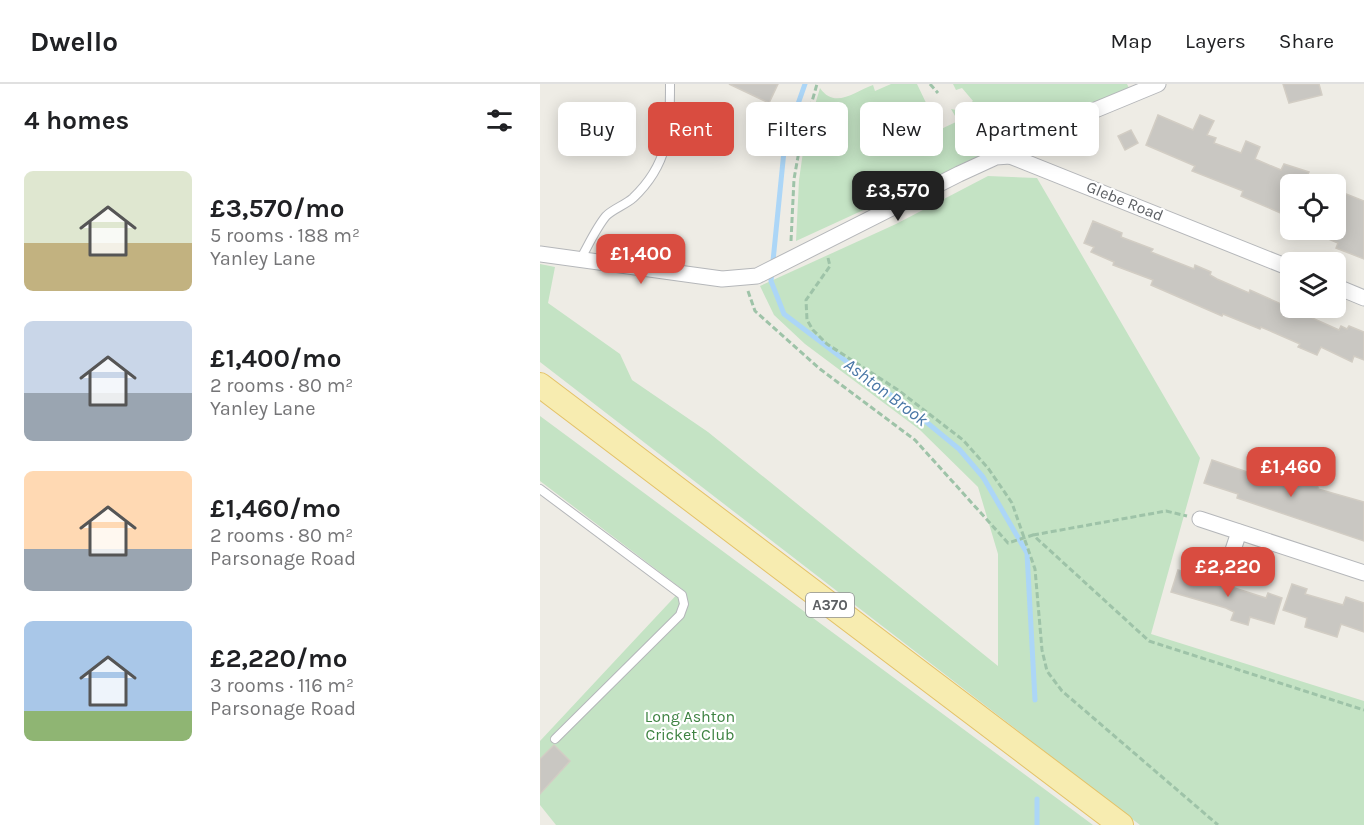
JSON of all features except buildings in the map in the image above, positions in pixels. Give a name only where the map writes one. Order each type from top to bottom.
[{"type":"main road","name":"A370","points":[[540,385],[1121,825]]},
{"type":"street","points":[[1099,108],[1158,84]]},
{"type":"street","points":[[540,254],[722,279],[744,279],[757,276],[822,241],[959,174],[996,157],[1010,156]]},
{"type":"street","name":"Glebe Road","points":[[1010,156],[1280,264]]},
{"type":"street","points":[[1346,290],[1364,297]]},
{"type":"street","points":[[1200,519],[1364,573]]},
{"type":"street","points":[[1232,553],[1239,532]]},
{"type":"lane","points":[[580,260],[607,215],[631,200],[654,176],[665,151],[670,116],[670,84]]},
{"type":"lane","points":[[540,489],[682,595],[684,604],[680,615],[555,739]]},
{"type":"path","points":[[793,256],[791,242],[794,179],[801,140],[817,84]]},
{"type":"path","points":[[930,84],[938,93]]},
{"type":"path","points":[[822,241],[830,266],[806,300],[807,320],[813,330],[827,344],[898,390],[963,440],[988,468],[1012,503],[1035,569],[1042,650],[1047,671],[1062,691],[1218,825]]},
{"type":"path","points":[[744,279],[755,311],[820,369],[915,440],[1008,543],[1023,537],[1166,511],[1200,519]]},
{"type":"path","points":[[1033,535],[1149,642],[1364,710]]},
{"type":"green space","points":[[891,84],[917,84],[926,102],[860,102],[860,156],[943,156],[943,128],[955,122],[955,156],[981,156],[796,241],[802,156],[848,156],[848,102],[816,102],[820,88],[832,98],[845,97],[873,85],[875,91]]},
{"type":"green space","points":[[953,84],[1127,84],[1129,88],[1099,102],[972,102],[962,88],[956,90]]},
{"type":"green space","points":[[988,176],[1037,178],[1200,458],[1151,634],[1364,701],[1364,825],[1140,825],[540,362],[540,264],[555,267],[548,303],[620,354],[632,380],[708,432],[998,666],[998,554],[978,487],[920,430],[805,344],[774,315],[760,286],[896,224]]},
{"type":"green space","name":"Long Ashton Cricket Club","points":[[540,416],[1093,825],[556,825],[540,805],[540,741],[682,589],[540,481]]},
{"type":"waterway","name":"Ashton Brook","points":[[805,84],[785,141],[771,281],[784,314],[925,421],[959,449],[983,477],[1027,553],[1035,700]]},
{"type":"waterway","name":"Ashton Brook","points":[[1037,799],[1037,825]]}]
